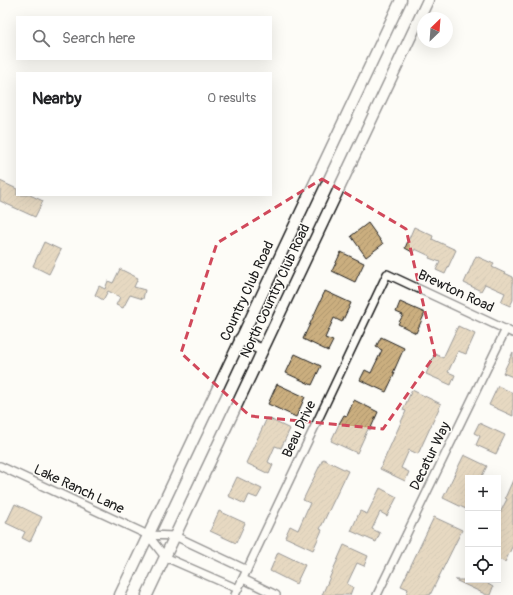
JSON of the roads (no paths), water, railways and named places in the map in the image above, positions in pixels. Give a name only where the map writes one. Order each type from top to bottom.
[{"type":"main road","name":"Country Club Road","points":[[120,595],[401,0]]},
{"type":"main road","name":"North Country Club Road","points":[[147,595],[428,0]]},
{"type":"main road","points":[[240,339],[262,350]]},
{"type":"street","name":"Brewton Road","points":[[387,274],[513,333]]},
{"type":"street","name":"Beau Drive","points":[[236,592],[387,274]]},
{"type":"street","name":"Decatur Way","points":[[377,595],[506,329]]},
{"type":"street","name":"Lake Ranch Lane","points":[[0,466],[148,535]]},
{"type":"street","points":[[148,535],[175,536],[247,570]]},
{"type":"street","points":[[148,535],[165,556],[236,592]]},
{"type":"street","points":[[242,579],[276,595]]}]
